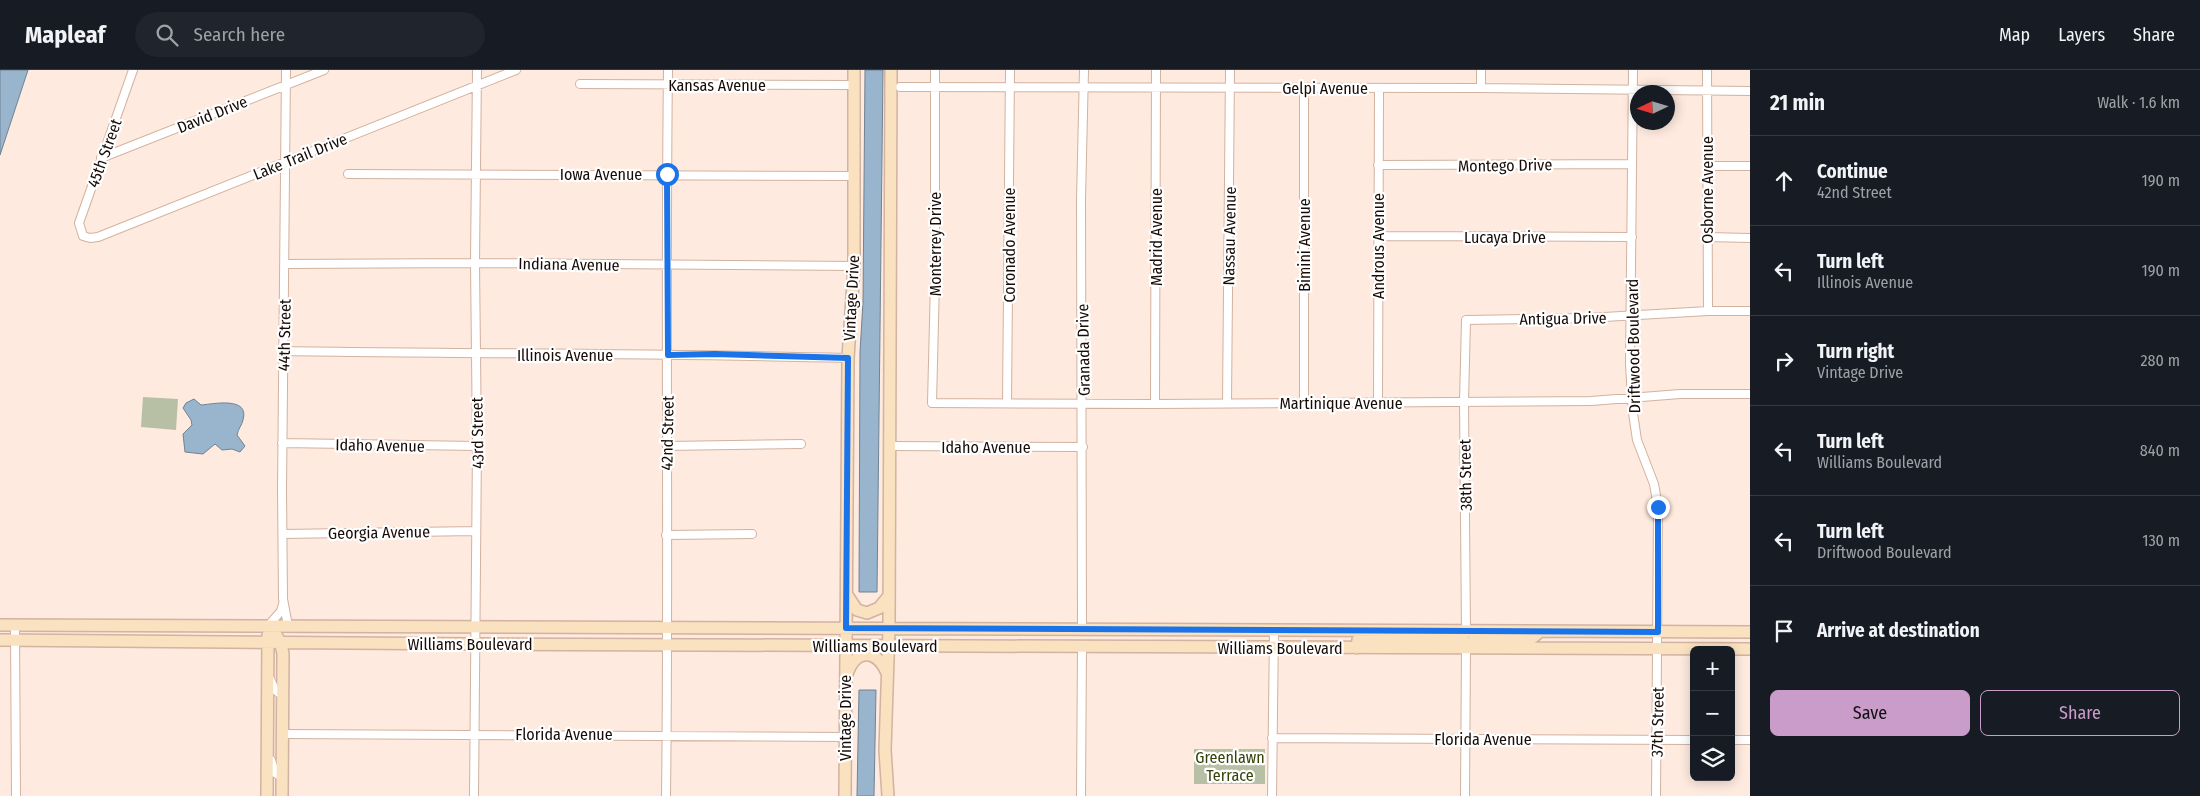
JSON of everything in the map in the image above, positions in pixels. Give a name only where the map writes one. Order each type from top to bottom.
[{"type":"street","name":"45th Street","points":[[83,236],[79,223],[134,70]]},
{"type":"street","name":"44th Street","points":[[268,626],[281,611],[283,599],[282,443],[286,70]]},
{"type":"street","name":"David Drive","points":[[101,158],[324,70]]},
{"type":"street","name":"43rd Street","points":[[474,796],[477,446],[475,263],[477,70]]},
{"type":"street","name":"Lake Trail Drive","points":[[83,236],[90,238],[98,237],[516,70]]},
{"type":"street","name":"42nd Street","points":[[666,796],[668,645],[666,535],[668,70]]},
{"type":"street","name":"Vintage Drive","points":[[845,796],[848,358],[854,266],[854,70]]},
{"type":"street","points":[[888,796],[885,750],[889,646],[891,70]]},
{"type":"street","name":"Monterrey Drive","points":[[932,403],[935,280],[935,70]]},
{"type":"street","name":"Coronado Avenue","points":[[1006,403],[1010,70]]},
{"type":"street","name":"Granada Drive","points":[[1082,630],[1083,403],[1081,200],[1084,70]]},
{"type":"street","name":"Madrid Avenue","points":[[1155,404],[1156,70]]},
{"type":"street","name":"Nassau Avenue","points":[[1227,403],[1230,70]]},
{"type":"street","points":[[1480,88],[1481,70]]},
{"type":"street","name":"Driftwood Boulevard","points":[[1632,70],[1632,85]]},
{"type":"street","name":"Osborne Avenue","points":[[1707,70],[1708,310]]},
{"type":"street","name":"Kansas Avenue","points":[[580,84],[854,86]]},
{"type":"street","name":"Gelpi Avenue","points":[[900,87],[1630,90]]},
{"type":"street","name":"Bimini Avenue","points":[[1304,88],[1304,402]]},
{"type":"street","name":"Androus Avenue","points":[[1378,403],[1379,88]]},
{"type":"street","name":"Gelpi Avenue","points":[[1675,91],[1750,91]]},
{"type":"street","name":"Driftwood Boulevard","points":[[1632,130],[1632,397],[1637,440],[1654,484],[1658,507],[1658,649]]},
{"type":"street","name":"Montego Drive","points":[[1378,165],[1632,164]]},
{"type":"street","points":[[1707,166],[1750,166]]},
{"type":"street","name":"Iowa Avenue","points":[[348,174],[854,176]]},
{"type":"street","name":"Lucaya Drive","points":[[1378,236],[1632,237]]},
{"type":"street","points":[[1707,237],[1750,238]]},
{"type":"street","name":"Indiana Avenue","points":[[284,264],[475,263],[854,266]]},
{"type":"street","name":"Antigua Drive","points":[[1466,320],[1632,316],[1708,310],[1750,311]]},
{"type":"street","name":"38th Street","points":[[1466,320],[1464,402],[1466,630]]},
{"type":"street","name":"Illinois Avenue","points":[[283,352],[715,354],[848,358]]},
{"type":"street","name":"Martinique Avenue","points":[[932,403],[1155,404],[1591,401],[1680,394],[1750,394]]},
{"type":"street","name":"Idaho Avenue","points":[[282,443],[477,446]]},
{"type":"street","points":[[667,446],[801,444]]},
{"type":"street","name":"Idaho Avenue","points":[[889,446],[1083,447]]},
{"type":"street","name":"Georgia Avenue","points":[[283,534],[476,531]]},
{"type":"street","points":[[666,535],[752,534]]},
{"type":"street","points":[[846,593],[857,610],[867,613],[879,608],[888,597]]},
{"type":"street","name":"44th Street","points":[[283,599],[288,626]]},
{"type":"street","name":"Williams Boulevard","points":[[0,626],[1750,632]]},
{"type":"street","points":[[15,626],[16,796]]},
{"type":"street","points":[[92,626],[92,641]]},
{"type":"street","points":[[112,626],[112,641]]},
{"type":"street","points":[[268,626],[279,639],[283,696],[282,796]]},
{"type":"street","points":[[268,626],[268,791],[275,788],[278,796]]},
{"type":"street","points":[[279,639],[288,626]]},
{"type":"street","points":[[991,646],[993,639],[998,637],[1042,629]]},
{"type":"street","points":[[1044,647],[1050,640],[1077,639],[1082,630]]},
{"type":"street","points":[[1081,796],[1082,647],[1084,639],[1088,636],[1114,635],[1122,630]]},
{"type":"street","points":[[1272,796],[1274,630]]},
{"type":"street","points":[[1357,648],[1358,640],[1362,639],[1457,639],[1461,638],[1466,630]]},
{"type":"street","points":[[1465,796],[1466,648],[1474,640],[1532,638],[1540,631]]},
{"type":"street","name":"Williams Boulevard","points":[[0,640],[268,643],[279,639],[476,644],[1750,648]]},
{"type":"street","name":"37th Street","points":[[1656,796],[1658,649]]},
{"type":"street","points":[[845,680],[854,660],[865,655],[880,659],[888,674]]},
{"type":"street","points":[[268,669],[273,688],[283,696]]},
{"type":"street","name":"Florida Avenue","points":[[283,734],[845,737]]},
{"type":"street","name":"Florida Avenue","points":[[1272,738],[1690,740]]},
{"type":"street","points":[[268,739],[273,768],[278,776],[282,777]]},
{"type":"street","points":[[1735,740],[1750,740]]},
{"type":"green space","points":[[143,397],[178,399],[176,430],[141,427]]},
{"type":"green space","name":"Greenlawn Terrace","points":[[1194,749],[1265,749],[1265,784],[1194,784]]},
{"type":"water","points":[[0,70],[28,70],[0,155]]},
{"type":"water","points":[[865,70],[883,70],[877,592],[859,592],[860,352],[863,302]]},
{"type":"water","points":[[194,399],[201,405],[229,403],[241,407],[244,412],[243,420],[237,435],[245,446],[240,452],[232,449],[222,450],[215,444],[203,454],[185,452],[183,434],[192,425],[183,408],[186,403]]},
{"type":"water","points":[[859,690],[876,690],[874,796],[857,796]]},
{"type":"route","points":[[667,174],[668,355],[715,354],[848,358],[846,628],[1658,632],[1658,507]]}]
